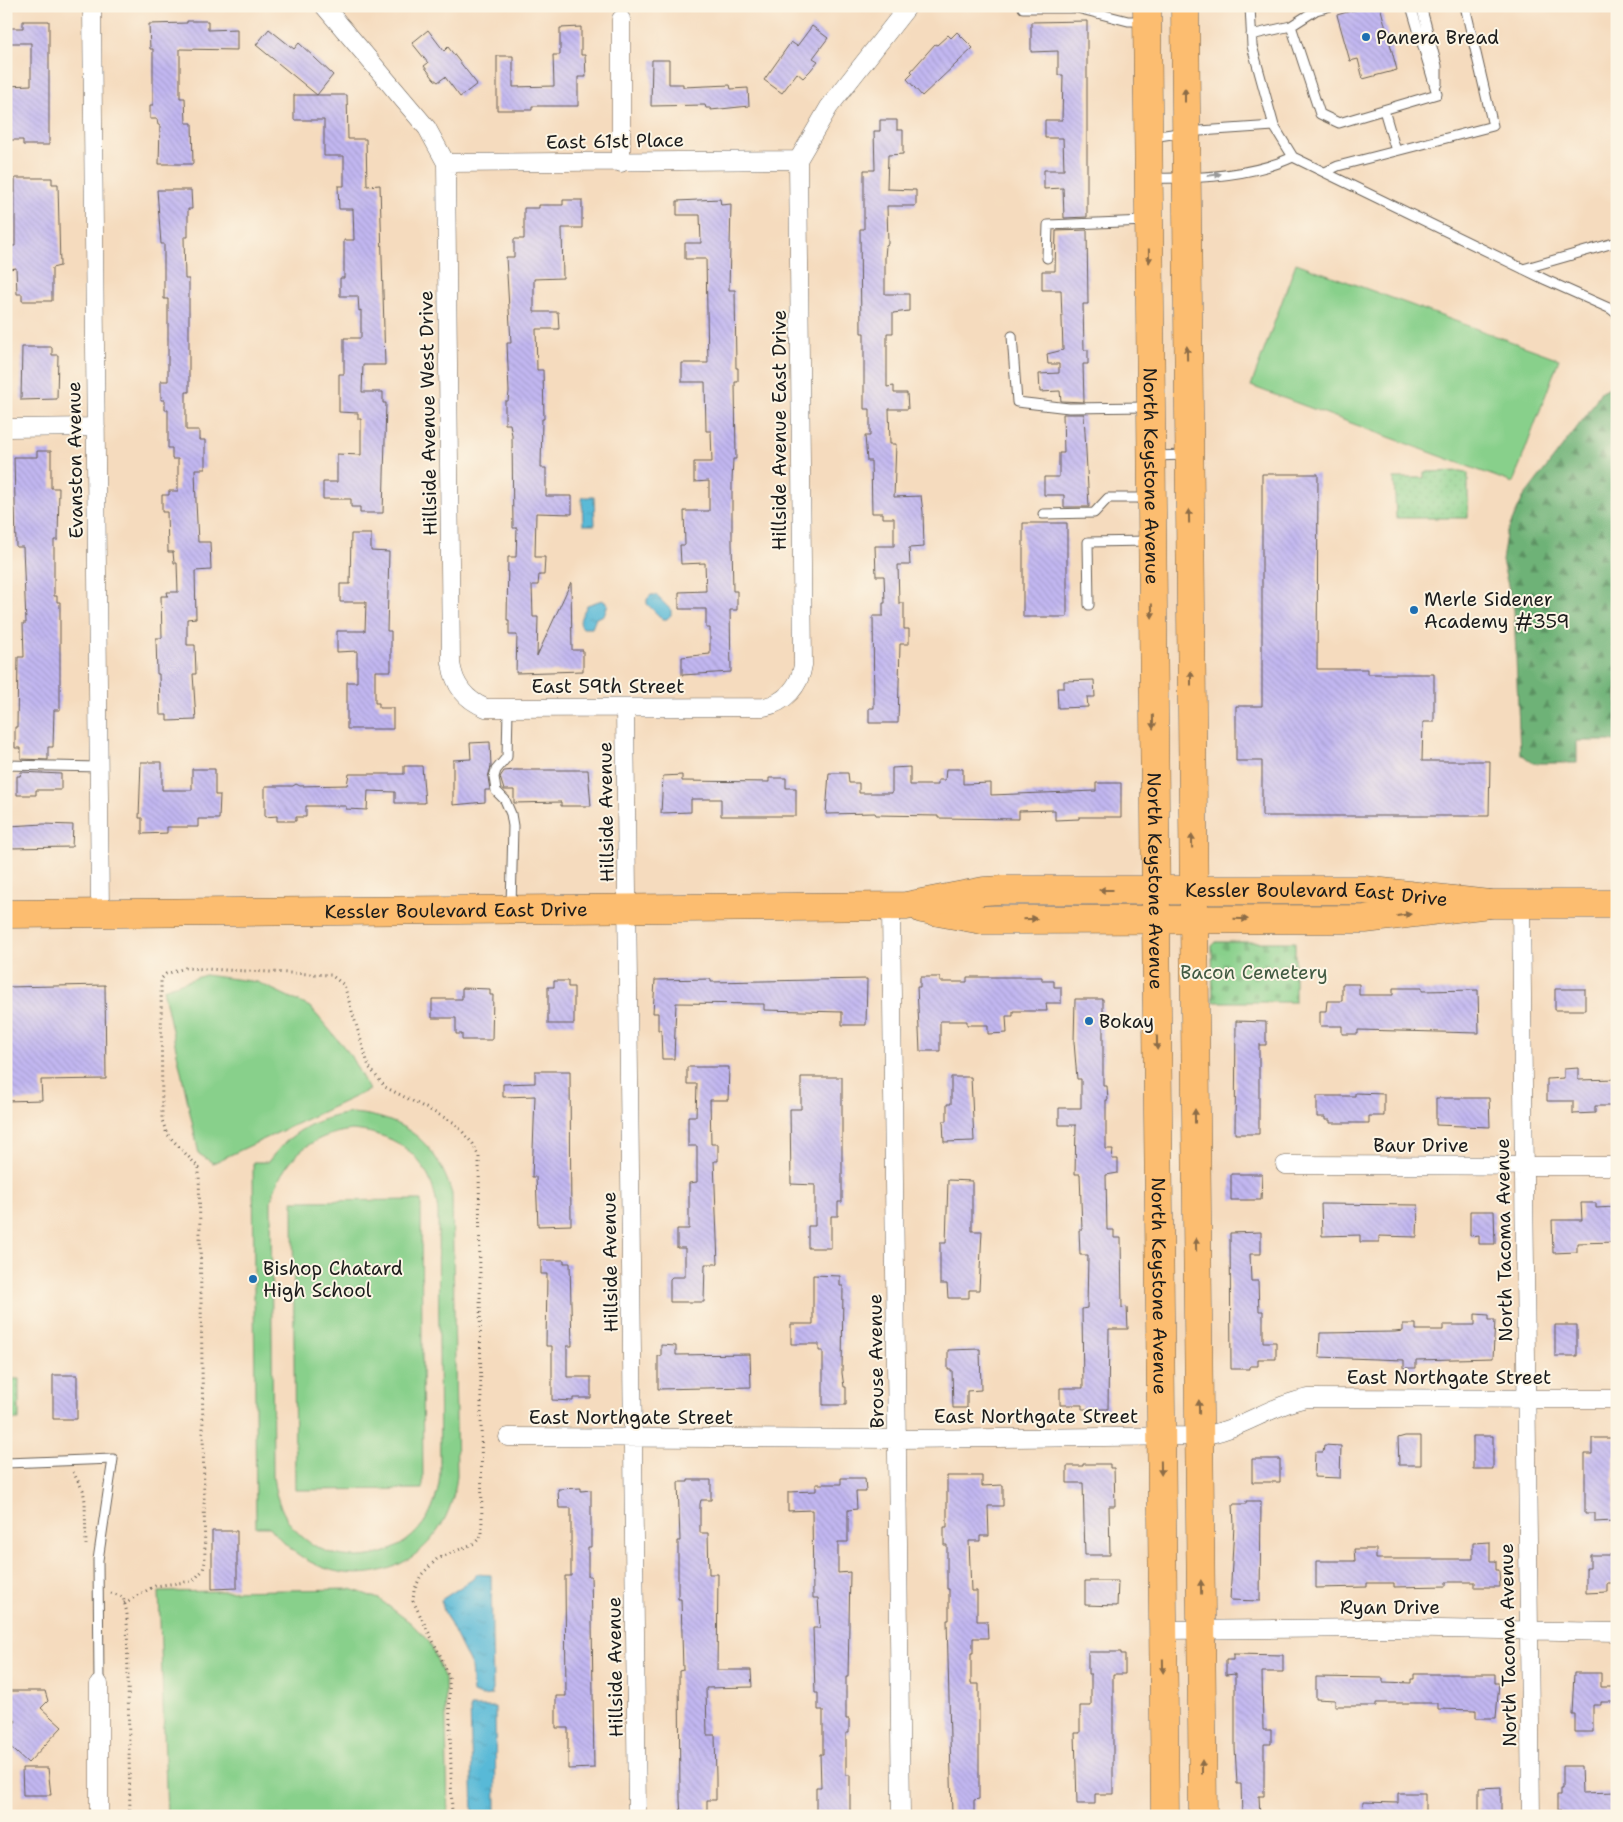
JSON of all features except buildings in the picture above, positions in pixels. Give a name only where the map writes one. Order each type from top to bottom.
[{"type":"main road","name":"North Keystone Avenue","points":[[1185,6],[1192,889],[1203,1816]]},
{"type":"main road","name":"North Keystone Avenue","points":[[1147,14],[1150,498],[1152,540],[1165,1816]]},
{"type":"main road","name":"Kessler Boulevard East Drive","points":[[6,914],[899,906],[984,891],[1155,889],[1364,890],[1489,904]]},
{"type":"main road","name":"Kessler Boulevard East Drive","points":[[899,906],[982,920],[1155,918],[1365,919],[1489,904],[1617,904]]},
{"type":"street","name":"Evanston Avenue","points":[[92,6],[100,913]]},
{"type":"street","points":[[324,6],[427,128],[446,164]]},
{"type":"street","points":[[798,160],[829,107],[906,9]]},
{"type":"street","points":[[620,19],[621,163]]},
{"type":"street","name":"East 61st Place","points":[[446,164],[798,160]]},
{"type":"street","name":"Hillside Avenue East Drive","points":[[788,695],[799,680],[803,665],[798,160]]},
{"type":"street","name":"Hillside Avenue West Drive","points":[[446,164],[452,663]]},
{"type":"street","points":[[6,428],[96,427]]},
{"type":"street","name":"East 59th Street","points":[[452,663],[456,683],[472,701],[486,708],[764,707],[777,703],[788,695]]},
{"type":"street","name":"Hillside Avenue","points":[[625,708],[637,1816]]},
{"type":"street","name":"North Tacoma Avenue","points":[[1521,903],[1531,1816]]},
{"type":"street","name":"Brouse Avenue","points":[[899,906],[898,1439],[901,1816]]},
{"type":"street","name":"Baur Drive","points":[[1285,1165],[1617,1166]]},
{"type":"street","name":"East Northgate Street","points":[[508,1437],[898,1439],[1199,1436],[1222,1432],[1292,1401],[1308,1398],[1617,1399]]},
{"type":"street","name":"Ryan Drive","points":[[1163,1630],[1378,1628],[1617,1632]]},
{"type":"street","points":[[99,1684],[99,1816]]},
{"type":"lane","points":[[1250,6],[1252,46],[1274,126],[1293,157],[1523,268],[1615,310]]},
{"type":"lane","points":[[1290,26],[1310,6]]},
{"type":"lane","points":[[1251,34],[1290,26],[1316,10],[1331,6]]},
{"type":"lane","points":[[1411,6],[1433,67]]},
{"type":"lane","points":[[1290,26],[1320,114],[1339,123],[1437,94],[1421,6]]},
{"type":"lane","points":[[1325,172],[1338,166],[1493,126],[1465,6]]},
{"type":"lane","points":[[1023,8],[1077,8],[1128,21],[1147,14]]},
{"type":"lane","points":[[1384,110],[1396,151]]},
{"type":"lane","points":[[1148,137],[1185,132],[1274,126]]},
{"type":"lane","points":[[1148,178],[1186,179],[1274,166],[1293,157]]},
{"type":"lane","points":[[1047,258],[1048,225],[1148,221]]},
{"type":"lane","points":[[1523,268],[1617,242]]},
{"type":"lane","points":[[1012,336],[1017,402],[1069,408],[1150,406]]},
{"type":"lane","points":[[1150,456],[1188,455]]},
{"type":"lane","points":[[1043,514],[1094,513],[1108,498],[1150,498]]},
{"type":"lane","points":[[1089,606],[1088,542],[1152,540]]},
{"type":"lane","points":[[508,708],[506,758],[496,770],[494,777],[496,791],[505,800],[511,814],[513,826],[511,910]]},
{"type":"lane","points":[[6,766],[99,767]]},
{"type":"lane","points":[[6,1463],[113,1460],[98,1560],[99,1684]]},
{"type":"path","points":[[130,1816],[127,1613],[124,1603],[155,1586],[193,1581],[204,1570],[205,1562],[199,1168],[167,1134],[162,1120],[161,979],[166,974],[185,968],[331,975],[339,979],[344,985],[364,1053],[376,1078],[385,1087],[455,1123],[474,1144],[479,1158],[482,1535],[475,1543],[437,1559],[421,1575],[414,1591],[413,1601],[440,1655],[448,1678],[452,1816]]},
{"type":"green space","points":[[1296,263],[1559,359],[1513,483],[1251,386]]},
{"type":"green space","points":[[1617,386],[1617,741],[1577,741],[1577,763],[1533,763],[1520,753],[1514,610],[1502,561],[1506,534],[1523,498],[1588,413],[1601,391]]},
{"type":"green space","points":[[1462,471],[1468,473],[1468,518],[1396,518],[1394,478],[1424,478],[1424,472]]},
{"type":"green space","name":"Bacon Cemetery","points":[[1216,942],[1295,942],[1295,1002],[1213,1002],[1212,946]]},
{"type":"green space","points":[[205,975],[257,982],[310,1007],[349,1053],[369,1090],[213,1163],[199,1154],[163,989]]},
{"type":"green space","points":[[352,1113],[388,1120],[416,1136],[438,1160],[452,1194],[457,1475],[449,1510],[432,1538],[410,1558],[383,1570],[354,1574],[324,1568],[295,1553],[270,1527],[256,1527],[253,1162],[268,1162],[285,1142],[304,1128],[339,1115]],"holes":[[[352,1130],[386,1137],[412,1153],[429,1178],[435,1194],[438,1212],[440,1473],[432,1509],[413,1535],[387,1551],[358,1557],[329,1552],[303,1537],[283,1512],[273,1476],[271,1201],[282,1173],[299,1152],[310,1144],[323,1137]]]},
{"type":"green space","points":[[421,1200],[423,1489],[295,1490],[293,1201]]},
{"type":"green space","points":[[6,1379],[19,1379],[19,1420],[6,1420]]},
{"type":"green space","points":[[351,1589],[379,1599],[411,1623],[430,1643],[445,1679],[448,1816],[167,1816],[159,1592]]},
{"type":"water","points":[[582,497],[594,497],[595,525],[583,525]]},
{"type":"water","points":[[651,595],[656,595],[671,610],[671,615],[667,619],[662,619],[647,604],[647,599]]},
{"type":"water","points":[[602,600],[608,604],[604,615],[596,618],[592,628],[583,628],[580,620],[587,605]]},
{"type":"water","points":[[476,1574],[491,1575],[493,1690],[491,1695],[480,1696],[473,1693],[471,1666],[444,1611],[441,1600],[473,1579]]},
{"type":"water","points":[[470,1707],[495,1707],[496,1816],[473,1816]]},
{"type":"place","name":"Panera Bread","points":[[1366,37]]},
{"type":"place","name":"Merle Sidener Academy #359","points":[[1414,610]]},
{"type":"place","name":"Bokay","points":[[1089,1021]]},
{"type":"place","name":"Bishop Chatard High School","points":[[253,1279]]}]
